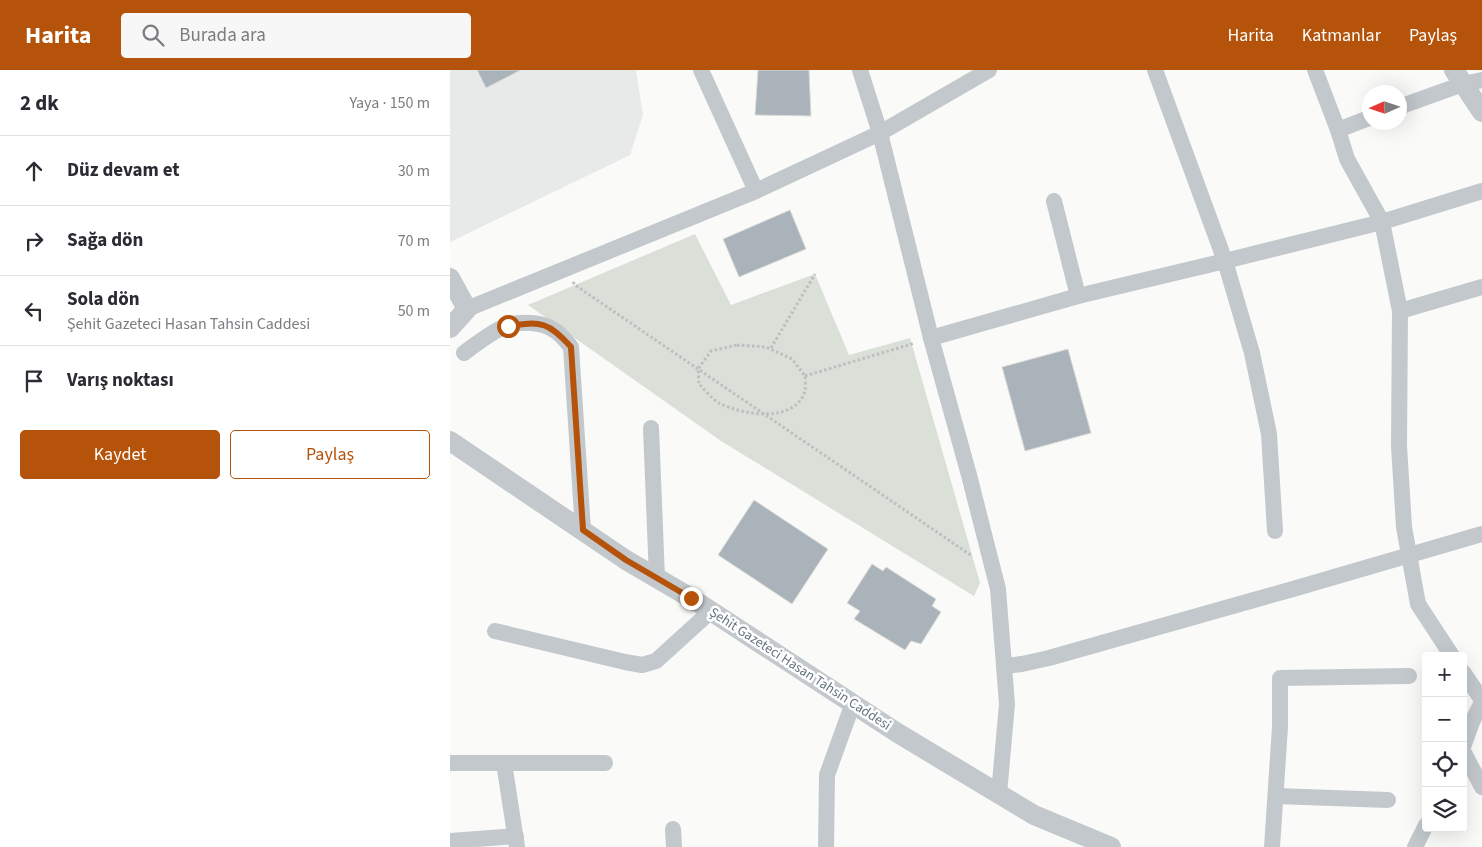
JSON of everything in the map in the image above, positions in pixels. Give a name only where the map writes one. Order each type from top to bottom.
[{"type":"street","points":[[701,70],[756,191]]},
{"type":"street","points":[[860,70],[880,134],[930,338],[969,475],[998,589],[1007,704],[999,794]]},
{"type":"street","points":[[450,328],[467,309],[756,191],[880,134],[989,70]]},
{"type":"street","points":[[1156,70],[1225,261],[1252,353],[1269,434],[1275,530]]},
{"type":"street","points":[[1315,70],[1347,158],[1382,222],[1400,311],[1399,446],[1404,527],[1418,604],[1449,652]]},
{"type":"street","points":[[1407,104],[1466,78],[1482,112]]},
{"type":"street","points":[[1338,130],[1362,121]]},
{"type":"street","points":[[930,338],[1078,296],[1382,222],[1482,190]]},
{"type":"street","points":[[1054,201],[1078,296]]},
{"type":"street","points":[[450,278],[467,309]]},
{"type":"street","points":[[1400,311],[1482,287]]},
{"type":"street","points":[[464,353],[508,326],[539,323],[556,330],[571,347],[583,530]]},
{"type":"street","points":[[651,428],[657,578]]},
{"type":"street","name":"Şehit Gazeteci Hasan Tahsin Caddesi","points":[[450,440],[626,560],[711,611],[896,732],[1034,815],[1111,847]]},
{"type":"street","points":[[1004,666],[1049,658],[1482,534]]},
{"type":"street","points":[[495,631],[642,665],[656,661],[711,611]]},
{"type":"street","points":[[1272,847],[1280,727],[1280,678],[1409,676]]},
{"type":"street","points":[[1465,742],[1482,701],[1467,678]]},
{"type":"street","points":[[826,847],[827,775],[853,703]]},
{"type":"street","points":[[1467,759],[1482,787]]},
{"type":"street","points":[[450,763],[605,763]]},
{"type":"street","points":[[450,841],[516,842],[504,763]]},
{"type":"street","points":[[1276,796],[1388,800]]},
{"type":"street","points":[[673,829],[674,847]]},
{"type":"street","points":[[1415,847],[1422,832]]},
{"type":"path","points":[[565,269],[575,285],[972,556],[990,555]]},
{"type":"path","points":[[771,348],[815,274]]},
{"type":"path","points":[[806,376],[930,338]]},
{"type":"path","points":[[737,345],[766,346],[792,359],[806,376],[805,392],[795,407],[782,412],[765,415],[740,410],[718,402],[700,384],[698,369],[711,351],[737,345]]},
{"type":"shaded area","points":[[450,70],[636,70],[643,115],[630,155],[450,242]]},
{"type":"shaded area","points":[[695,234],[731,305],[815,274],[849,355],[910,338],[980,583],[974,596],[721,441],[528,305]]},
{"type":"building","points":[[477,70],[521,70],[486,88]]},
{"type":"building","points":[[758,70],[809,70],[811,116],[755,115]]},
{"type":"building","points":[[790,210],[806,249],[739,277],[723,239]]},
{"type":"building","points":[[1068,349],[1091,433],[1025,451],[1002,367]]},
{"type":"building","points":[[754,500],[828,549],[792,604],[718,555]]},
{"type":"building","points":[[872,564],[883,571],[886,567],[936,599],[932,606],[941,612],[921,644],[911,641],[905,650],[854,619],[860,611],[847,603]]},
{"type":"route","points":[[508,326],[539,323],[556,330],[571,347],[583,530],[626,560],[691,598]]}]
